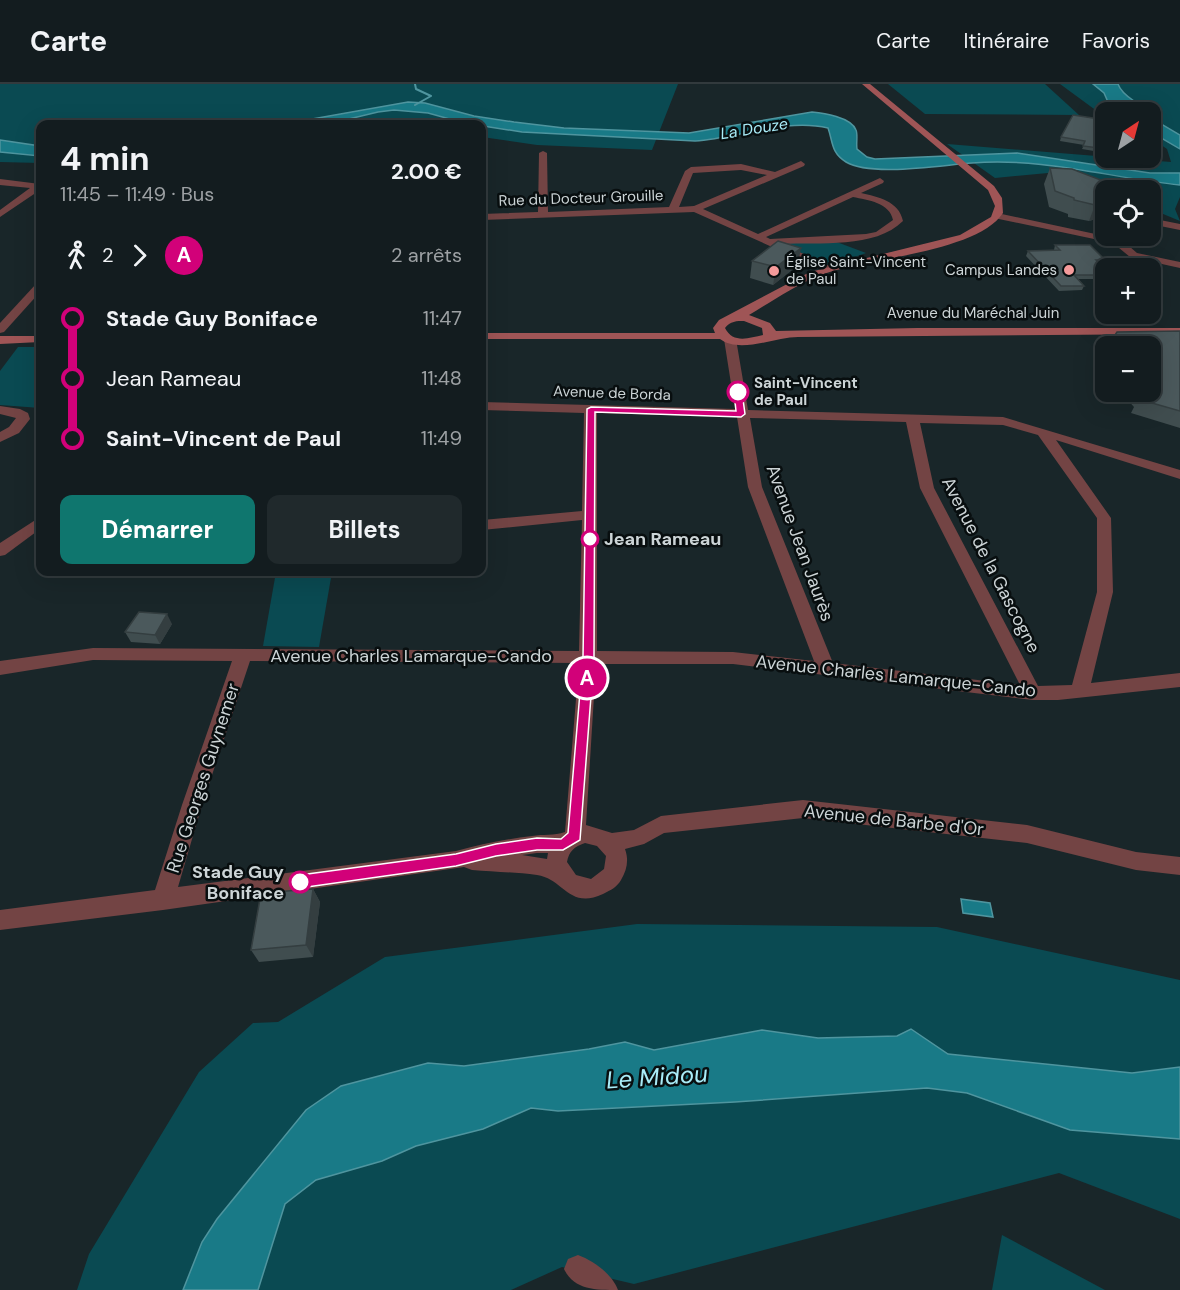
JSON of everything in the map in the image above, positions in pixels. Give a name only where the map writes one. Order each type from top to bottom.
[{"type":"main road","points":[[725,333],[733,319],[795,283],[828,269],[963,237],[984,228],[997,216],[1001,207],[999,198],[991,188],[866,84]]},
{"type":"main road","points":[[761,304],[759,314],[766,328]]},
{"type":"main road","points":[[733,319],[745,318],[766,328]]},
{"type":"main road","points":[[486,334],[725,333],[750,342],[766,328]]},
{"type":"main road","name":"Avenue du Maréchal Juin","points":[[766,328],[837,333],[1180,329]]},
{"type":"main road","points":[[0,332],[36,334]]},
{"type":"main road","points":[[0,340],[36,339]]},
{"type":"street","points":[[543,153],[543,214]]},
{"type":"street","points":[[695,209],[801,164]]},
{"type":"street","points":[[677,209],[689,171],[694,169],[741,166],[776,175]]},
{"type":"street","points":[[758,237],[880,181]]},
{"type":"street","points":[[0,182],[36,187]]},
{"type":"street","points":[[0,214],[36,189]]},
{"type":"street","points":[[768,242],[866,237],[879,234],[898,221],[896,212],[887,206],[854,194]]},
{"type":"street","points":[[695,209],[828,269]]},
{"type":"street","name":"Rue du Docteur Grouille","points":[[486,217],[695,209]]},
{"type":"street","points":[[997,216],[1095,234]]},
{"type":"street","points":[[1161,223],[1180,227]]},
{"type":"street","points":[[1126,246],[1134,255],[1180,265]]},
{"type":"street","points":[[0,332],[36,291]]},
{"type":"street","name":"Avenue Jean Jaurès","points":[[725,333],[735,359],[741,414],[755,487],[826,668]]},
{"type":"street","points":[[735,359],[750,342]]},
{"type":"street","name":"Avenue de Borda","points":[[486,406],[1003,422],[1043,432],[1180,475]]},
{"type":"street","points":[[559,873],[556,858],[569,840],[588,657],[591,409]]},
{"type":"street","points":[[0,410],[15,412],[23,416],[23,419],[14,430],[0,438]]},
{"type":"street","name":"Avenue de la Gascogne","points":[[912,418],[927,488],[1033,693]]},
{"type":"street","points":[[1043,432],[1104,518],[1105,592],[1080,690]]},
{"type":"street","points":[[486,525],[591,515]]},
{"type":"street","points":[[0,550],[36,525]]},
{"type":"street","points":[[24,533],[36,533]]},
{"type":"street","name":"Avenue Charles Lamarque-Cando","points":[[1,673],[93,654],[733,658],[1033,693],[1180,680]]},
{"type":"street","name":"Rue Georges Guynemer","points":[[164,900],[192,806],[243,656]]},
{"type":"street","name":"Avenue de Barbe d'Or","points":[[608,843],[637,838],[661,825],[803,809],[1027,834],[1136,861],[1180,866]]},
{"type":"street","points":[[0,920],[456,860],[496,850],[594,835],[608,843],[616,852],[617,861],[612,877],[604,884],[583,889],[566,881],[559,873],[539,866],[456,860]]},
{"type":"street","points":[[578,1269],[603,1290]]},
{"type":"shaded area","points":[[0,84],[678,84],[652,150],[537,145],[486,138],[486,120],[36,120],[36,163],[0,162]]},
{"type":"shaded area","points":[[888,84],[1045,84],[1079,115],[925,114]]},
{"type":"shaded area","points":[[1060,84],[1180,84],[1180,197],[1175,209],[1180,221],[1161,213],[1161,180],[1095,180],[1095,183],[1069,171],[995,178],[947,144],[1095,156],[1095,168],[1161,168],[1161,161],[1171,162],[1167,149],[1161,145],[1161,102],[1095,102],[1095,110]]},
{"type":"shaded area","points":[[834,241],[866,253],[832,265],[823,264],[782,243]]},
{"type":"shaded area","points":[[18,347],[36,347],[36,408],[0,405],[0,371]]},
{"type":"shaded area","points":[[275,576],[331,576],[319,647],[263,646]]},
{"type":"shaded area","points":[[637,924],[937,927],[1180,980],[1180,1219],[1059,1173],[634,1284],[562,1267],[511,1290],[77,1290],[89,1254],[199,1072],[253,1023],[278,1022],[385,957]]},
{"type":"shaded area","points":[[1002,1235],[1105,1290],[992,1290]]},
{"type":"water","points":[[1093,84],[1118,84],[1136,102],[1108,102],[1104,93]]},
{"type":"water","name":"La Douze","points":[[408,102],[425,103],[474,116],[564,128],[689,133],[812,112],[836,116],[849,122],[857,132],[857,149],[867,157],[875,159],[1017,153],[1095,165],[1095,168],[1180,173],[1180,185],[1161,183],[1161,180],[1142,180],[1024,163],[972,163],[926,168],[872,169],[841,159],[833,147],[828,128],[812,126],[779,127],[695,141],[522,132],[486,126],[486,120],[453,120],[428,113],[394,110],[345,120],[307,120]]},
{"type":"water","points":[[1161,124],[1180,135],[1180,149],[1161,138]]},
{"type":"water","points":[[0,140],[36,145],[36,156],[0,152]]},
{"type":"water","points":[[961,899],[990,903],[993,917],[963,913]]},
{"type":"water","name":"Le Midou","points":[[911,1029],[948,1054],[1132,1073],[1180,1067],[1180,1139],[1070,1130],[967,1093],[927,1088],[735,1102],[558,1111],[531,1108],[483,1129],[416,1146],[382,1161],[316,1180],[285,1204],[258,1290],[183,1290],[202,1242],[217,1219],[306,1110],[341,1086],[428,1063],[464,1066],[625,1042],[654,1050],[762,1030],[818,1038],[897,1036]]},
{"type":"building","points":[[1073,115],[1095,118],[1095,148],[1083,146],[1085,141],[1061,137]]},
{"type":"building","points":[[1050,168],[1072,169],[1101,180],[1095,180],[1095,205],[1074,200],[1074,198],[1055,191]]},
{"type":"building","points":[[778,241],[801,248],[776,267],[752,261]]},
{"type":"building","name":"Campus Landes","points":[[1055,245],[1090,245],[1103,258],[1095,258],[1095,275],[1074,275],[1084,286],[1061,286],[1028,251],[1060,250]]},
{"type":"building","points":[[1180,331],[1180,411],[1148,402],[1161,402],[1161,336],[1114,336],[1117,332]]},
{"type":"building","points":[[139,612],[167,614],[155,635],[125,632]]},
{"type":"building","points":[[313,889],[306,945],[251,950],[261,893]]},
{"type":"waterway","points":[[415,84],[416,89],[431,96],[415,105]]},
{"type":"bus line","name":"A","points":[[300,882],[456,860],[496,850],[537,844],[563,844],[575,836],[588,657],[591,409],[741,414],[738,392]]},
{"type":"place","name":"Campus Landes","points":[[1069,270]]},
{"type":"place","name":"Église Saint-Vincent de Paul","points":[[774,271]]},
{"type":"place","name":"Saint-Vincent de Paul","points":[[738,392]]},
{"type":"place","name":"Jean Rameau","points":[[590,539]]},
{"type":"place","name":"Stade Guy Boniface","points":[[300,882]]}]
